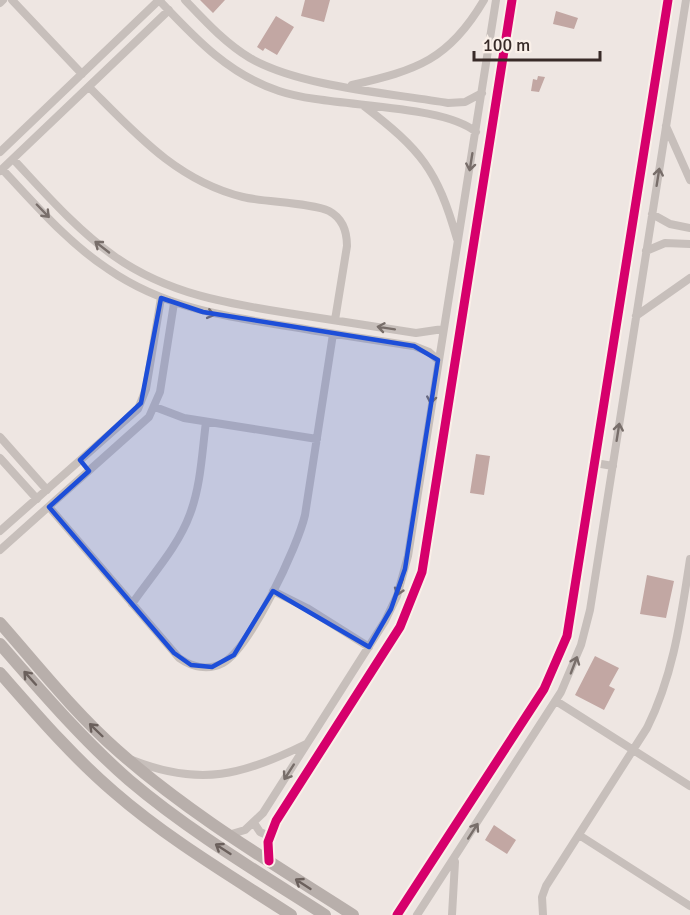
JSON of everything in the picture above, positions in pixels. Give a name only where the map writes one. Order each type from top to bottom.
[{"type":"main road","points":[[0,623],[87,722],[125,758],[176,799],[227,835],[353,915]]},
{"type":"main road","points":[[0,644],[84,737],[130,780],[205,837],[325,915]]},
{"type":"main road","points":[[0,673],[62,743],[115,793],[173,837],[291,915]]},
{"type":"street","points":[[12,0],[82,74]]},
{"type":"street","points":[[0,152],[159,0],[215,56],[254,81],[297,96],[451,118],[476,132]]},
{"type":"street","points":[[185,0],[227,42],[262,64],[303,77],[453,104],[471,100],[482,93]]},
{"type":"street","points":[[347,86],[400,74],[430,60],[463,32],[484,0]]},
{"type":"street","points":[[227,835],[240,832],[254,823],[307,744],[391,609],[405,569],[496,0]]},
{"type":"street","points":[[269,861],[269,836],[406,614],[423,565],[512,0]]},
{"type":"street","points":[[399,914],[537,700],[557,663],[573,607],[668,0]]},
{"type":"street","points":[[417,915],[556,701],[575,662],[585,628],[686,0]]},
{"type":"street","points":[[169,10],[1,170],[77,246],[120,277],[160,298],[222,316],[422,348],[438,360]]},
{"type":"street","points":[[115,43],[124,53]]},
{"type":"street","points":[[89,87],[158,155],[193,178],[245,197],[323,209],[338,218],[346,234],[347,246],[335,320]]},
{"type":"street","points":[[451,118],[456,112],[453,104]]},
{"type":"street","points":[[364,106],[401,135],[426,162],[440,185],[458,242]]},
{"type":"street","points":[[47,108],[56,118]]},
{"type":"street","points":[[666,126],[690,180]]},
{"type":"street","points":[[13,159],[87,235],[128,265],[172,288],[208,300],[335,320],[423,333],[443,329]]},
{"type":"street","points":[[652,214],[674,225],[690,228]]},
{"type":"street","points":[[670,242],[674,225]]},
{"type":"street","points":[[646,251],[670,242],[690,244]]},
{"type":"street","points":[[120,277],[128,265]]},
{"type":"street","points":[[636,316],[690,278]]},
{"type":"street","points":[[0,531],[133,414],[141,403],[146,389],[160,298]]},
{"type":"street","points":[[0,550],[144,424],[155,407],[160,392],[174,303]]},
{"type":"street","points":[[49,507],[179,658],[198,667],[212,667],[224,663],[238,650],[273,591],[293,554],[302,528],[333,333]]},
{"type":"street","points":[[422,348],[425,340],[423,333]]},
{"type":"street","points":[[155,407],[176,416],[206,422],[317,439]]},
{"type":"street","points":[[132,603],[175,544],[190,516],[206,422]]},
{"type":"street","points":[[0,437],[47,490]]},
{"type":"street","points":[[424,448],[441,450]]},
{"type":"street","points":[[0,458],[36,499]]},
{"type":"street","points":[[80,460],[89,471]]},
{"type":"street","points":[[595,463],[612,465]]},
{"type":"street","points":[[543,915],[542,897],[546,886],[654,715],[670,671],[690,559]]},
{"type":"street","points":[[273,591],[307,608],[369,647]]},
{"type":"street","points":[[556,701],[690,786]]},
{"type":"street","points":[[125,758],[179,774],[216,776],[263,765],[307,744]]},
{"type":"street","points":[[254,823],[260,832],[269,836]]},
{"type":"street","points":[[579,835],[690,906]]},
{"type":"street","points":[[452,915],[455,858]]},
{"type":"highlighted area","points":[[161,298],[203,312],[414,346],[438,360],[405,569],[391,609],[369,647],[273,591],[234,655],[212,667],[191,665],[174,653],[49,507],[89,471],[80,460],[141,403]]},
{"type":"building","points":[[200,0],[225,0],[213,13]]},
{"type":"building","points":[[305,0],[330,0],[324,22],[301,16]]},
{"type":"building","points":[[556,11],[578,18],[574,29],[553,24]]},
{"type":"building","points":[[276,16],[294,27],[277,55],[265,48],[263,51],[257,47]]},
{"type":"building","points":[[538,76],[545,77],[539,92],[531,91],[533,79],[537,80]]},
{"type":"building","points":[[476,454],[490,456],[484,495],[470,493]]},
{"type":"building","points":[[647,575],[674,581],[666,618],[640,614]]},
{"type":"building","points":[[595,656],[619,668],[609,686],[615,689],[604,710],[575,695]]},
{"type":"building","points":[[494,825],[516,840],[507,854],[485,840]]},
{"type":"cycle path","points":[[269,861],[268,842],[276,821],[400,627],[422,572],[512,0]]},
{"type":"cycle path","points":[[397,915],[544,689],[567,636],[668,0]]}]
